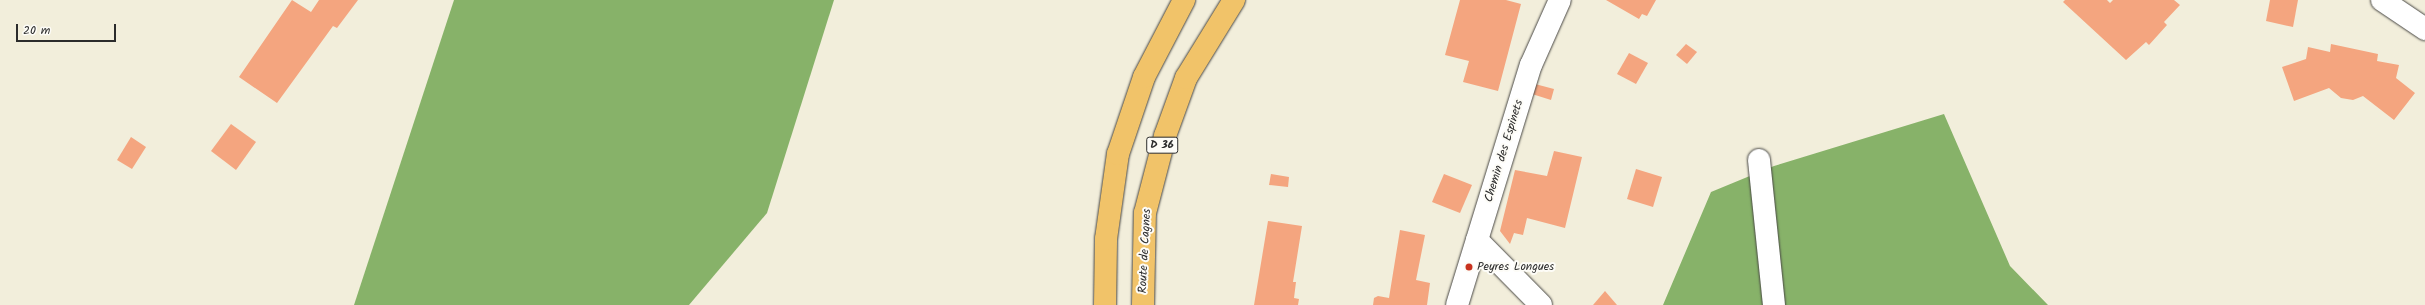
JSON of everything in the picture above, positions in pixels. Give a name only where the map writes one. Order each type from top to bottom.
[{"type":"main road","points":[[1105,305],[1106,239],[1118,154],[1144,77],[1184,0]]},
{"type":"main road","name":"Route de Cagnes","points":[[1143,305],[1145,213],[1165,136],[1186,78],[1234,0]]},
{"type":"street","name":"Chemin des Espinets","points":[[1465,301],[1477,240],[1531,66],[1560,0]]},
{"type":"street","points":[[2382,0],[2425,29]]},
{"type":"street","points":[[1759,160],[1774,305]]},
{"type":"street","points":[[1477,240],[1541,305]]},
{"type":"green space","points":[[454,0],[834,0],[767,213],[689,305],[354,305]]},
{"type":"green space","points":[[1944,114],[2010,266],[2048,305],[1663,305],[1711,192],[1774,166]]},
{"type":"building","points":[[292,0],[311,12],[319,0],[358,0],[337,28],[333,26],[277,103],[239,77]]},
{"type":"building","points":[[1460,0],[1506,0],[1521,4],[1498,91],[1463,82],[1469,61],[1445,55]]},
{"type":"building","points":[[1606,0],[1656,0],[1647,16],[1642,14],[1639,19]]},
{"type":"building","points":[[2065,0],[2107,0],[2110,3],[2113,0],[2174,0],[2180,5],[2164,22],[2167,25],[2149,45],[2146,42],[2126,60],[2063,2]]},
{"type":"building","points":[[2270,0],[2298,0],[2293,27],[2266,21]]},
{"type":"building","points":[[1686,44],[1697,52],[1687,64],[1676,55]]},
{"type":"building","points":[[2331,44],[2378,54],[2377,61],[2399,65],[2396,78],[2415,93],[2394,120],[2363,96],[2353,100],[2341,98],[2329,88],[2294,101],[2282,67],[2306,59],[2308,47],[2330,52]]},
{"type":"building","points":[[1629,53],[1648,63],[1636,84],[1617,74]]},
{"type":"building","points":[[1535,84],[1554,89],[1551,100],[1532,94]]},
{"type":"building","points":[[231,124],[256,142],[236,170],[211,151]]},
{"type":"building","points":[[131,137],[146,147],[132,169],[117,160]]},
{"type":"building","points":[[1554,151],[1582,157],[1565,228],[1527,218],[1523,235],[1514,233],[1510,244],[1500,231],[1515,170],[1547,176]]},
{"type":"building","points":[[1636,169],[1662,177],[1653,207],[1627,199]]},
{"type":"building","points":[[1271,174],[1289,177],[1288,187],[1269,185]]},
{"type":"building","points":[[1444,174],[1472,185],[1460,213],[1432,202]]},
{"type":"building","points":[[1268,221],[1302,226],[1293,282],[1296,282],[1294,298],[1299,299],[1298,305],[1254,305]]},
{"type":"building","points":[[1400,230],[1425,235],[1416,280],[1430,283],[1427,305],[1373,305],[1374,298],[1378,296],[1389,298]]},
{"type":"building","points":[[1605,291],[1617,305],[1593,305]]},
{"type":"place","name":"Peyres Longues","points":[[1469,267]]}]
